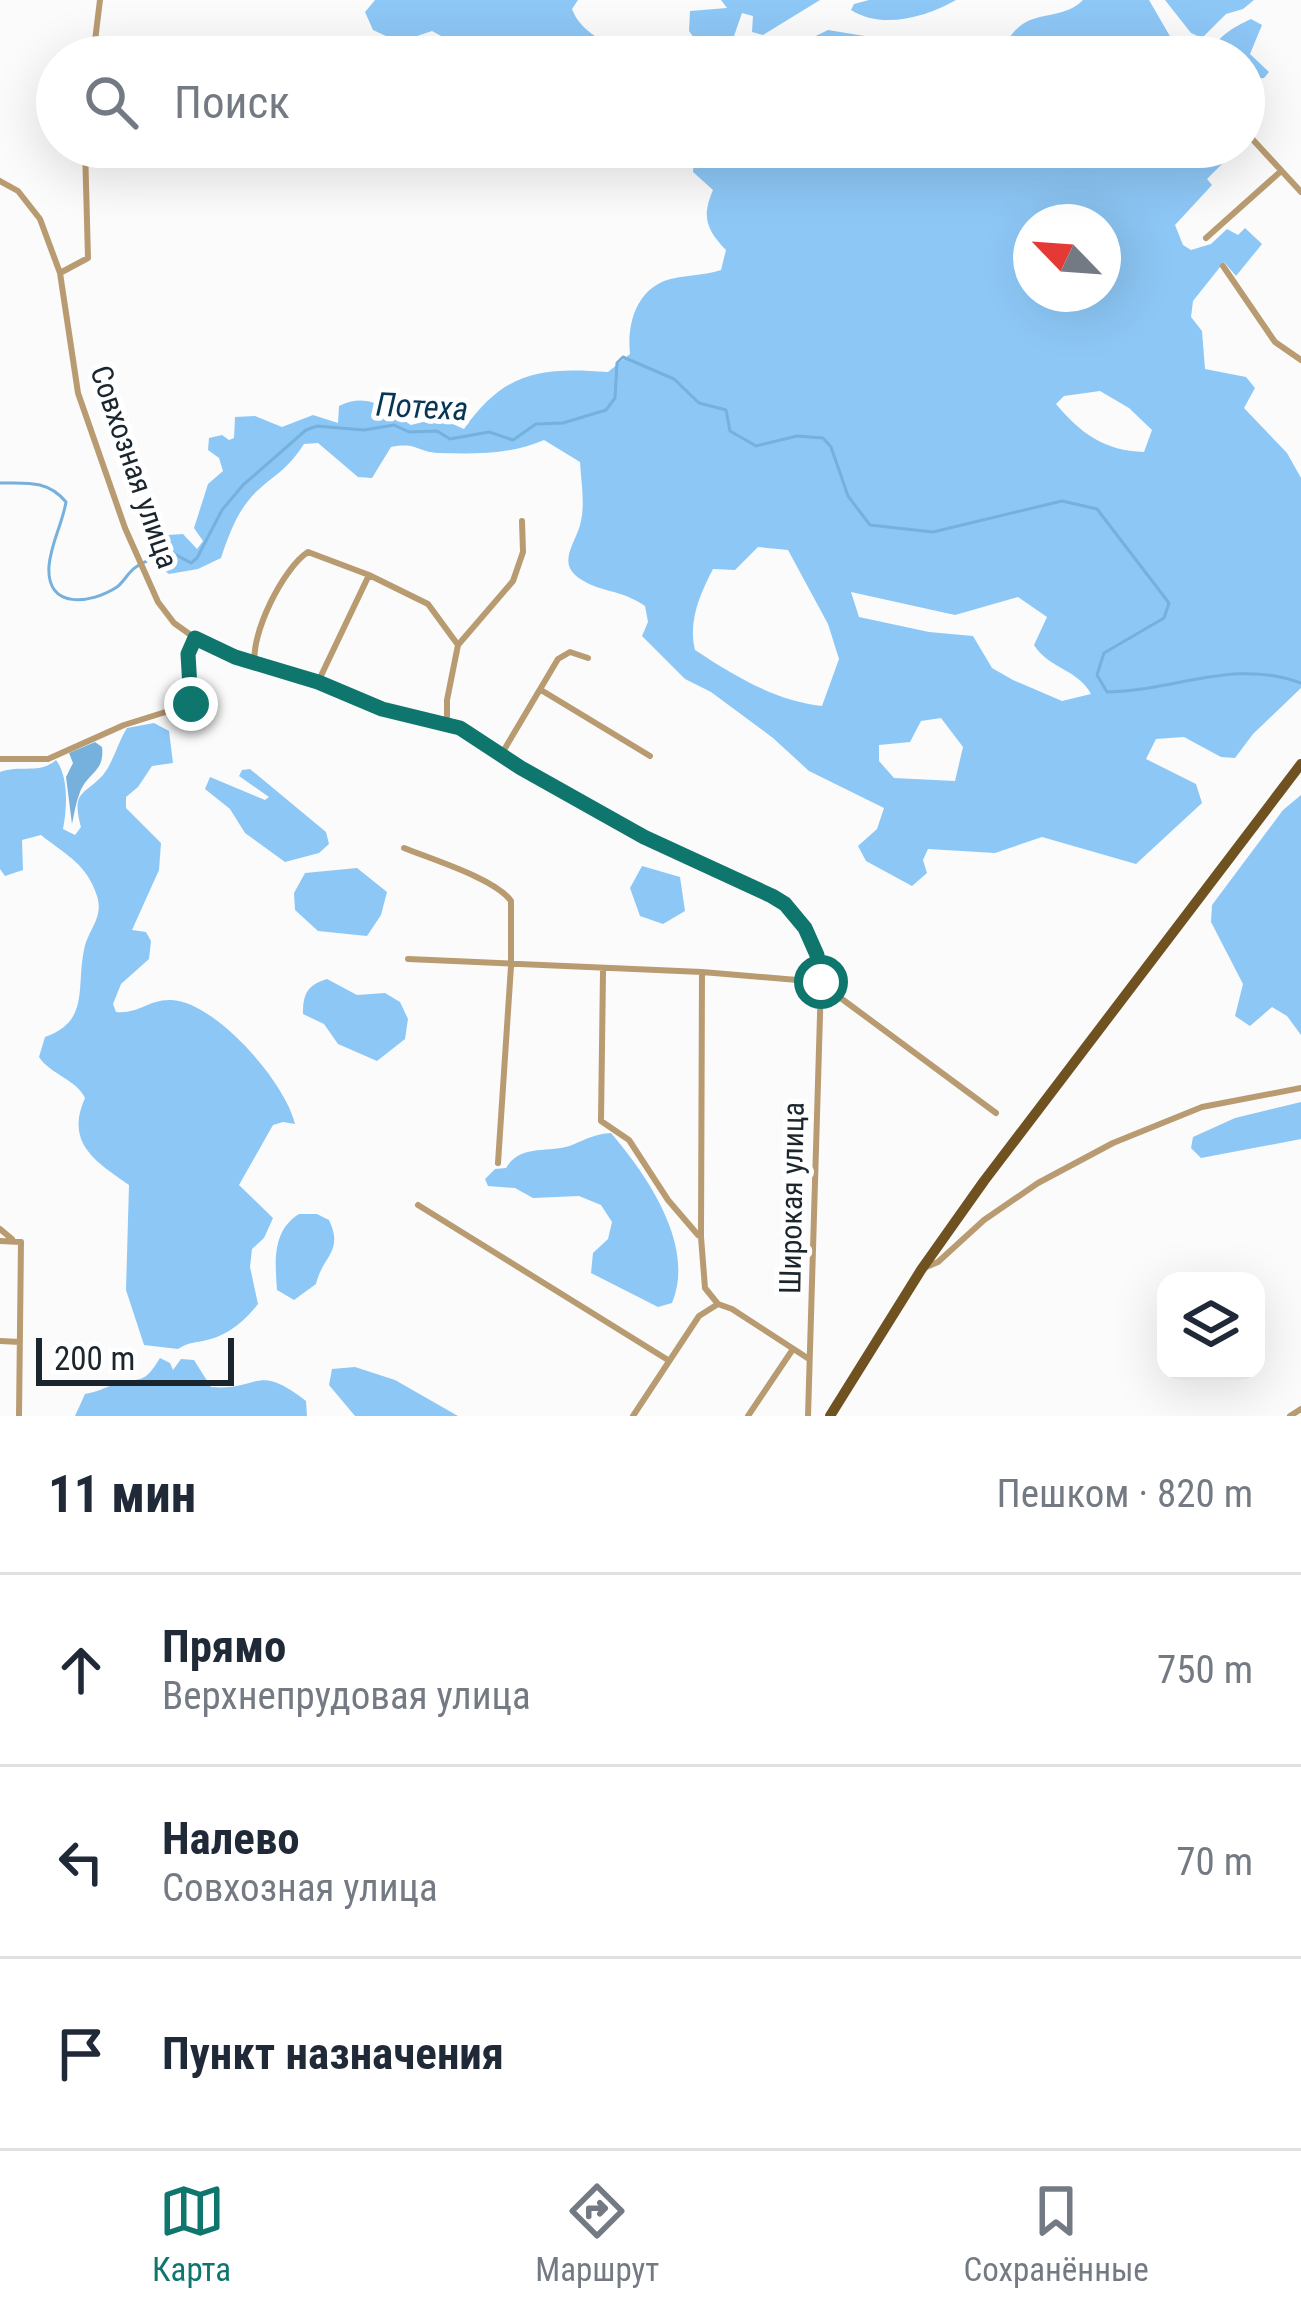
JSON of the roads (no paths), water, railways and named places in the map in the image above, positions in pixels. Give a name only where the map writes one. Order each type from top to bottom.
[{"type":"main road","points":[[830,1416],[921,1270],[1301,764]]},
{"type":"street","points":[[96,36],[100,0]]},
{"type":"street","points":[[1265,154],[1301,192]]},
{"type":"street","points":[[60,273],[88,258],[86,168]]},
{"type":"street","points":[[1206,238],[1280,172]]},
{"type":"street","name":"Совхозная улица","points":[[0,181],[18,191],[40,220],[60,273],[78,393],[140,561],[166,615],[195,638]]},
{"type":"street","points":[[1222,266],[1275,342],[1301,360]]},
{"type":"street","points":[[447,723],[458,645],[513,581],[524,552],[522,521]]},
{"type":"street","points":[[255,664],[255,644],[265,616],[302,554],[319,554],[428,604],[458,645]]},
{"type":"street","points":[[318,682],[370,575]]},
{"type":"street","points":[[0,759],[48,759],[124,725],[191,704],[188,654],[195,638]]},
{"type":"street","name":"Широкая улица","points":[[195,638],[382,709],[447,723],[644,837],[785,904],[812,942],[821,982],[808,1416]]},
{"type":"street","points":[[501,755],[563,654],[588,658]]},
{"type":"street","points":[[541,691],[650,756]]},
{"type":"street","points":[[404,848],[509,897],[511,966],[498,1163]]},
{"type":"street","points":[[408,959],[821,982]]},
{"type":"street","points":[[604,970],[601,1120],[629,1140],[668,1200],[700,1237]]},
{"type":"street","points":[[702,972],[700,1237],[705,1288],[718,1304],[809,1359]]},
{"type":"street","points":[[821,993],[842,999],[996,1113]]},
{"type":"street","points":[[921,1270],[938,1262],[984,1220],[1038,1183],[1113,1143],[1202,1107],[1301,1088]]},
{"type":"street","points":[[418,1205],[668,1360]]},
{"type":"street","points":[[0,1229],[18,1241]]},
{"type":"street","points":[[0,1240],[18,1241]]},
{"type":"street","points":[[18,1241],[19,1416]]},
{"type":"street","points":[[633,1416],[699,1316],[718,1304]]},
{"type":"street","points":[[0,1341],[21,1342]]},
{"type":"street","points":[[748,1416],[793,1349]]},
{"type":"street","points":[[1290,1416],[1301,1409]]},
{"type":"waterway","name":"Потеха","points":[[0,483],[44,486],[66,502],[50,558],[50,580],[62,596],[95,597],[117,587],[144,562],[171,552],[191,563],[222,510],[243,485],[306,430],[394,425],[409,432],[437,431],[450,439],[489,432],[513,440],[536,424],[563,423],[606,410],[615,398],[617,363],[623,357],[674,379],[699,403],[726,410],[730,431],[756,446],[797,436],[823,438],[831,447],[848,496],[870,525],[933,532],[1062,501],[1097,509],[1169,603],[1164,618],[1104,653],[1097,675],[1107,692],[1228,675],[1276,676],[1301,683]]}]
